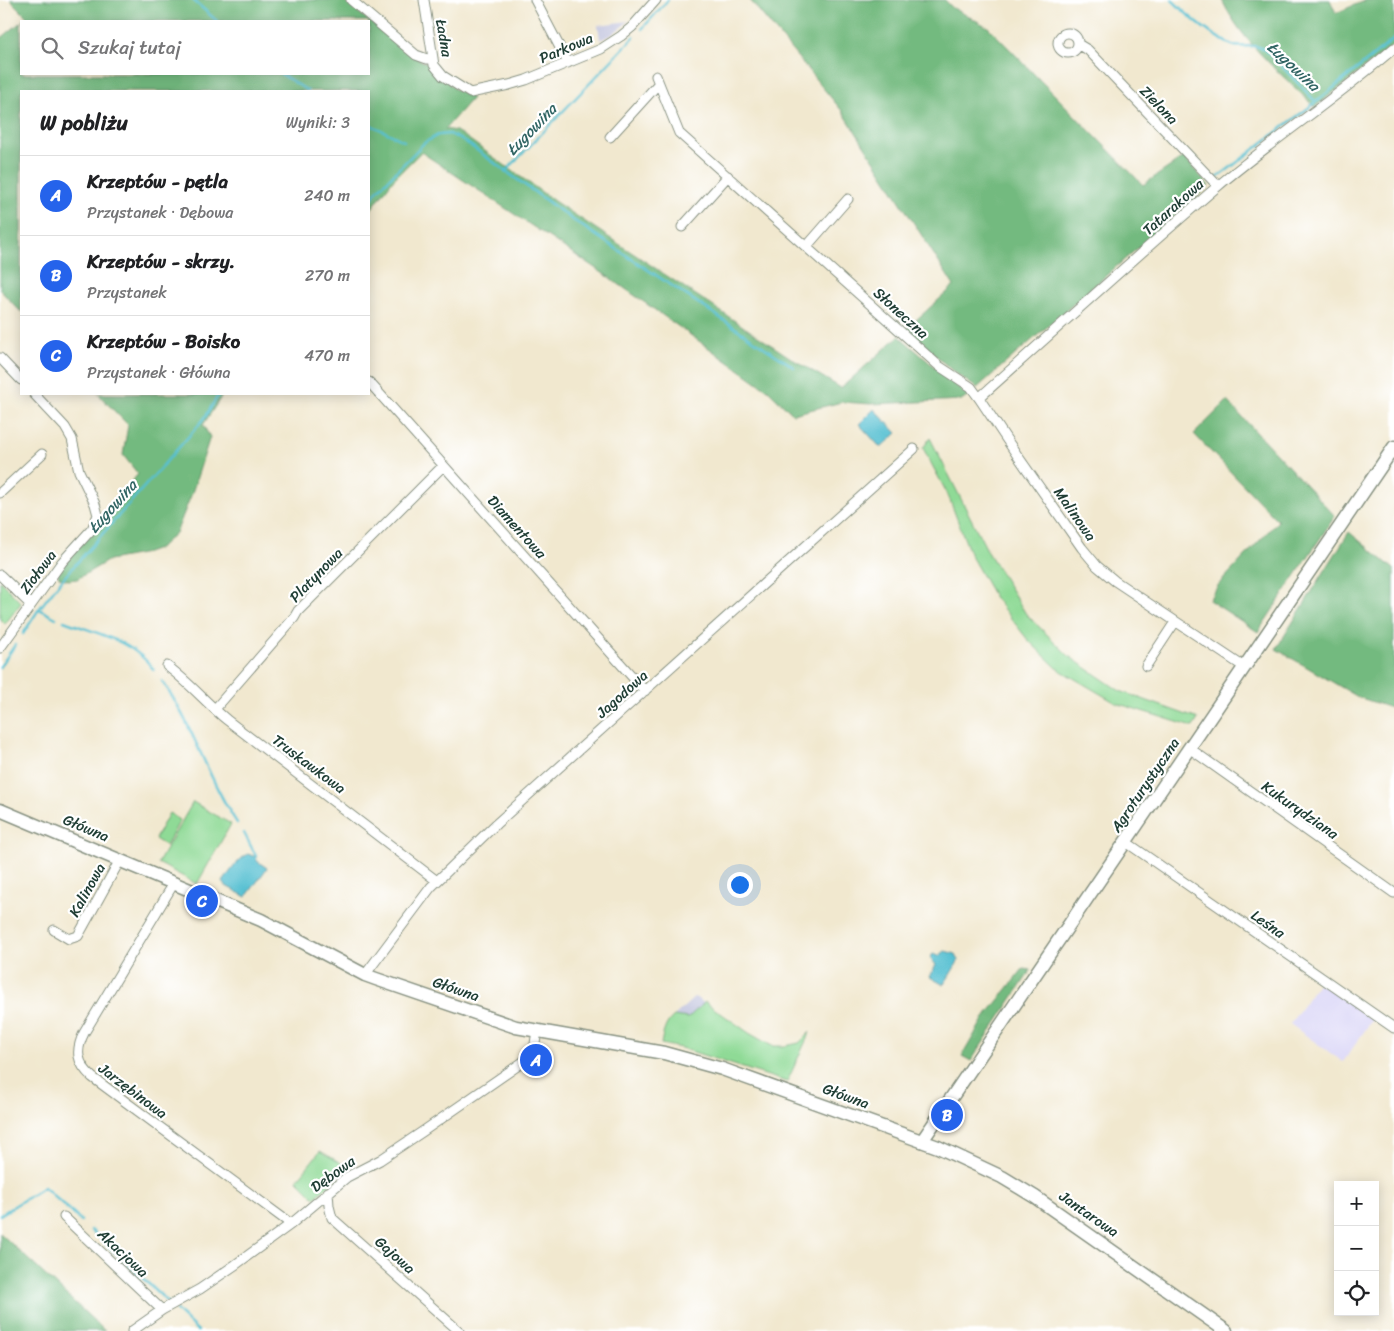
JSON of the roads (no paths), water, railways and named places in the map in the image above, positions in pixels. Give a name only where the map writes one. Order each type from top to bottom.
[{"type":"street","points":[[351,0],[416,55],[427,59],[433,58]]},
{"type":"street","name":"Ładna","points":[[424,0],[434,64],[443,76],[470,93]]},
{"type":"street","points":[[535,0],[568,63]]},
{"type":"street","name":"Parkowa","points":[[470,93],[517,83],[601,49],[632,27],[653,1]]},
{"type":"street","name":"Zielona","points":[[1078,44],[1088,50],[1218,186]]},
{"type":"street","name":"Tatarakowa","points":[[979,398],[1218,186],[1394,48]]},
{"type":"street","name":"Słoneczna","points":[[610,137],[657,79],[679,133],[939,366],[971,387],[979,398]]},
{"type":"street","points":[[682,227],[728,176]]},
{"type":"street","points":[[807,246],[848,199]]},
{"type":"street","points":[[0,358],[20,379]]},
{"type":"street","name":"Diamentowa","points":[[370,383],[646,691]]},
{"type":"street","name":"Ziołowa","points":[[0,648],[62,562],[92,529],[98,515],[95,504],[79,471],[75,446],[69,432],[35,395]]},
{"type":"street","name":"Malinowa","points":[[979,398],[1090,558],[1115,581],[1244,667]]},
{"type":"street","name":"Agroturystyczna","points":[[922,1141],[1394,447]]},
{"type":"street","name":"Jagodowa","points":[[365,974],[437,881],[496,824],[914,449]]},
{"type":"street","points":[[0,493],[42,454]]},
{"type":"street","name":"Platynowa","points":[[214,709],[294,618],[298,610],[443,466]]},
{"type":"street","points":[[0,575],[30,604]]},
{"type":"street","points":[[1146,666],[1175,622]]},
{"type":"street","name":"Truskawkowa","points":[[168,666],[188,682],[214,709],[437,881]]},
{"type":"street","name":"Kukurydziana","points":[[1190,748],[1394,894]]},
{"type":"street","name":"Główna","points":[[0,810],[261,920],[365,974],[516,1027],[664,1053],[722,1068],[922,1141]]},
{"type":"street","name":"Leśna","points":[[1126,842],[1394,1028]]},
{"type":"street","name":"Kalinowa","points":[[54,930],[69,940],[78,936],[120,860]]},
{"type":"street","name":"Jarzębinowa","points":[[174,883],[84,1033],[78,1051],[78,1058],[81,1066],[92,1077],[292,1224]]},
{"type":"street","name":"Dębowa","points":[[132,1331],[162,1310],[200,1289],[292,1224],[347,1177],[380,1160],[522,1062],[534,1050],[537,1031]]},
{"type":"street","name":"Jantarowa","points":[[922,1141],[1002,1177],[1035,1196],[1226,1331]]},
{"type":"street","name":"Gajowa","points":[[328,1192],[332,1218],[459,1331]]},
{"type":"street","name":"Akacjowa","points":[[64,1218],[162,1310]]},
{"type":"water","points":[[874,409],[897,433],[881,448],[859,424]]},
{"type":"water","points":[[248,854],[256,856],[257,861],[267,868],[246,897],[226,886],[223,882],[237,863]]},
{"type":"water","points":[[945,951],[956,954],[959,960],[945,983],[942,984],[930,977],[936,965],[930,957],[933,954],[939,956]]},
{"type":"waterway","points":[[193,0],[216,20]]},
{"type":"waterway","name":"Ługowina","points":[[642,29],[668,0]]},
{"type":"waterway","name":"Ługowina","points":[[1172,0],[1200,25],[1224,41],[1235,46],[1259,47],[1269,53],[1316,102]]},
{"type":"waterway","name":"Ługowina","points":[[505,172],[634,37]]},
{"type":"waterway","points":[[1218,177],[1394,39]]},
{"type":"waterway","points":[[283,75],[306,90]]},
{"type":"waterway","points":[[370,124],[404,141]]},
{"type":"waterway","points":[[370,203],[375,193],[424,143],[438,135],[450,134],[467,143],[573,220],[794,367]]},
{"type":"waterway","name":"Ługowina","points":[[23,634],[60,582],[204,419],[218,395]]},
{"type":"waterway","points":[[39,609],[56,618]]},
{"type":"waterway","points":[[64,621],[114,639],[136,652],[154,670]]},
{"type":"waterway","name":"Ługowina","points":[[0,667],[15,645]]},
{"type":"waterway","points":[[162,681],[183,715],[217,788],[237,823]]},
{"type":"waterway","points":[[244,833],[256,856]]},
{"type":"waterway","points":[[0,1215],[44,1187],[81,1221]]},
{"type":"waterway","points":[[91,1230],[169,1303]]},
{"type":"waterway","points":[[176,1310],[198,1331]]},
{"type":"place","name":"Krzeptów - Boisko","points":[[202,901]]},
{"type":"place","name":"Krzeptów - pętla","points":[[536,1060]]},
{"type":"place","name":"Krzeptów - skrzy.","points":[[947,1115]]}]
